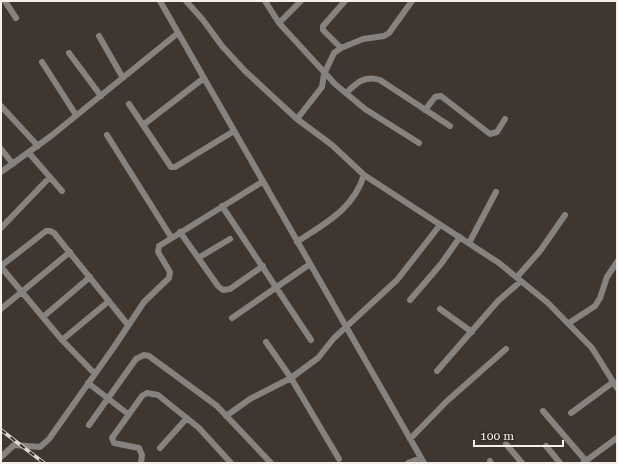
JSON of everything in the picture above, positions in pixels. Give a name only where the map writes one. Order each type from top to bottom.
[{"type":"street","points":[[5,1],[16,18]]},
{"type":"street","points":[[160,1],[262,182],[423,460],[408,463]]},
{"type":"street","points":[[186,1],[203,20],[222,46],[245,71],[297,119],[332,145],[364,175],[499,263],[548,303],[592,348],[612,383],[617,388]]},
{"type":"street","points":[[264,1],[279,23],[294,38],[324,74],[346,94],[382,120],[419,143]]},
{"type":"street","points":[[279,23],[301,1]]},
{"type":"street","points":[[341,48],[323,30],[323,26],[345,1]]},
{"type":"street","points":[[297,119],[322,87],[324,74],[334,53],[341,48],[364,39],[384,36],[389,33],[412,1]]},
{"type":"street","points":[[1,172],[38,146],[178,33]]},
{"type":"street","points":[[98,36],[123,78]]},
{"type":"street","points":[[69,53],[101,96]]},
{"type":"street","points":[[42,62],[76,115]]},
{"type":"street","points":[[143,125],[204,78]]},
{"type":"street","points":[[346,94],[362,79],[374,78],[380,80],[450,126]]},
{"type":"street","points":[[425,110],[435,97],[440,96],[490,134],[497,132],[505,119]]},
{"type":"street","points":[[129,104],[167,163],[173,167],[234,131]]},
{"type":"street","points":[[1,106],[38,146]]},
{"type":"street","points":[[107,135],[171,237]]},
{"type":"street","points":[[1,148],[12,164]]},
{"type":"street","points":[[29,152],[62,191]]},
{"type":"street","points":[[297,242],[341,211],[354,198],[364,175]]},
{"type":"street","points":[[1,228],[50,177]]},
{"type":"street","points":[[1,457],[14,445],[18,444],[35,448],[44,444],[95,374],[148,296],[169,278],[169,269],[157,248],[171,237],[262,182]]},
{"type":"street","points":[[469,243],[496,192]]},
{"type":"street","points":[[222,206],[311,340]]},
{"type":"street","points":[[437,371],[519,279],[565,215]]},
{"type":"street","points":[[226,416],[250,399],[290,378],[318,358],[346,327],[397,280],[440,225]]},
{"type":"street","points":[[95,374],[62,340],[1,266],[46,232],[54,232],[128,325]]},
{"type":"street","points":[[180,232],[218,286],[224,290],[230,289],[263,266]]},
{"type":"street","points":[[410,300],[441,264],[460,237]]},
{"type":"street","points":[[198,258],[230,239]]},
{"type":"street","points":[[1,309],[70,252]]},
{"type":"street","points":[[569,323],[595,306],[600,298],[606,277],[617,262]]},
{"type":"street","points":[[232,318],[310,264]]},
{"type":"street","points":[[43,316],[90,277]]},
{"type":"street","points":[[62,340],[109,301]]},
{"type":"street","points":[[440,309],[472,332]]},
{"type":"street","points":[[266,342],[290,378],[339,459]]},
{"type":"street","points":[[410,438],[447,401],[506,349]]},
{"type":"street","points":[[89,425],[136,359],[144,355],[200,392],[226,416],[271,463]]},
{"type":"street","points":[[88,383],[128,414]]},
{"type":"street","points":[[571,414],[612,383]]},
{"type":"street","points":[[141,463],[142,455],[139,448],[114,443],[112,438],[142,396],[151,392],[158,395],[210,438],[231,463]]},
{"type":"street","points":[[543,411],[584,462],[617,438]]},
{"type":"street","points":[[160,448],[187,418]]},
{"type":"street","points":[[506,444],[522,463]]},
{"type":"street","points":[[546,446],[560,463]]},
{"type":"railway","points":[[1,430],[44,463]]}]
